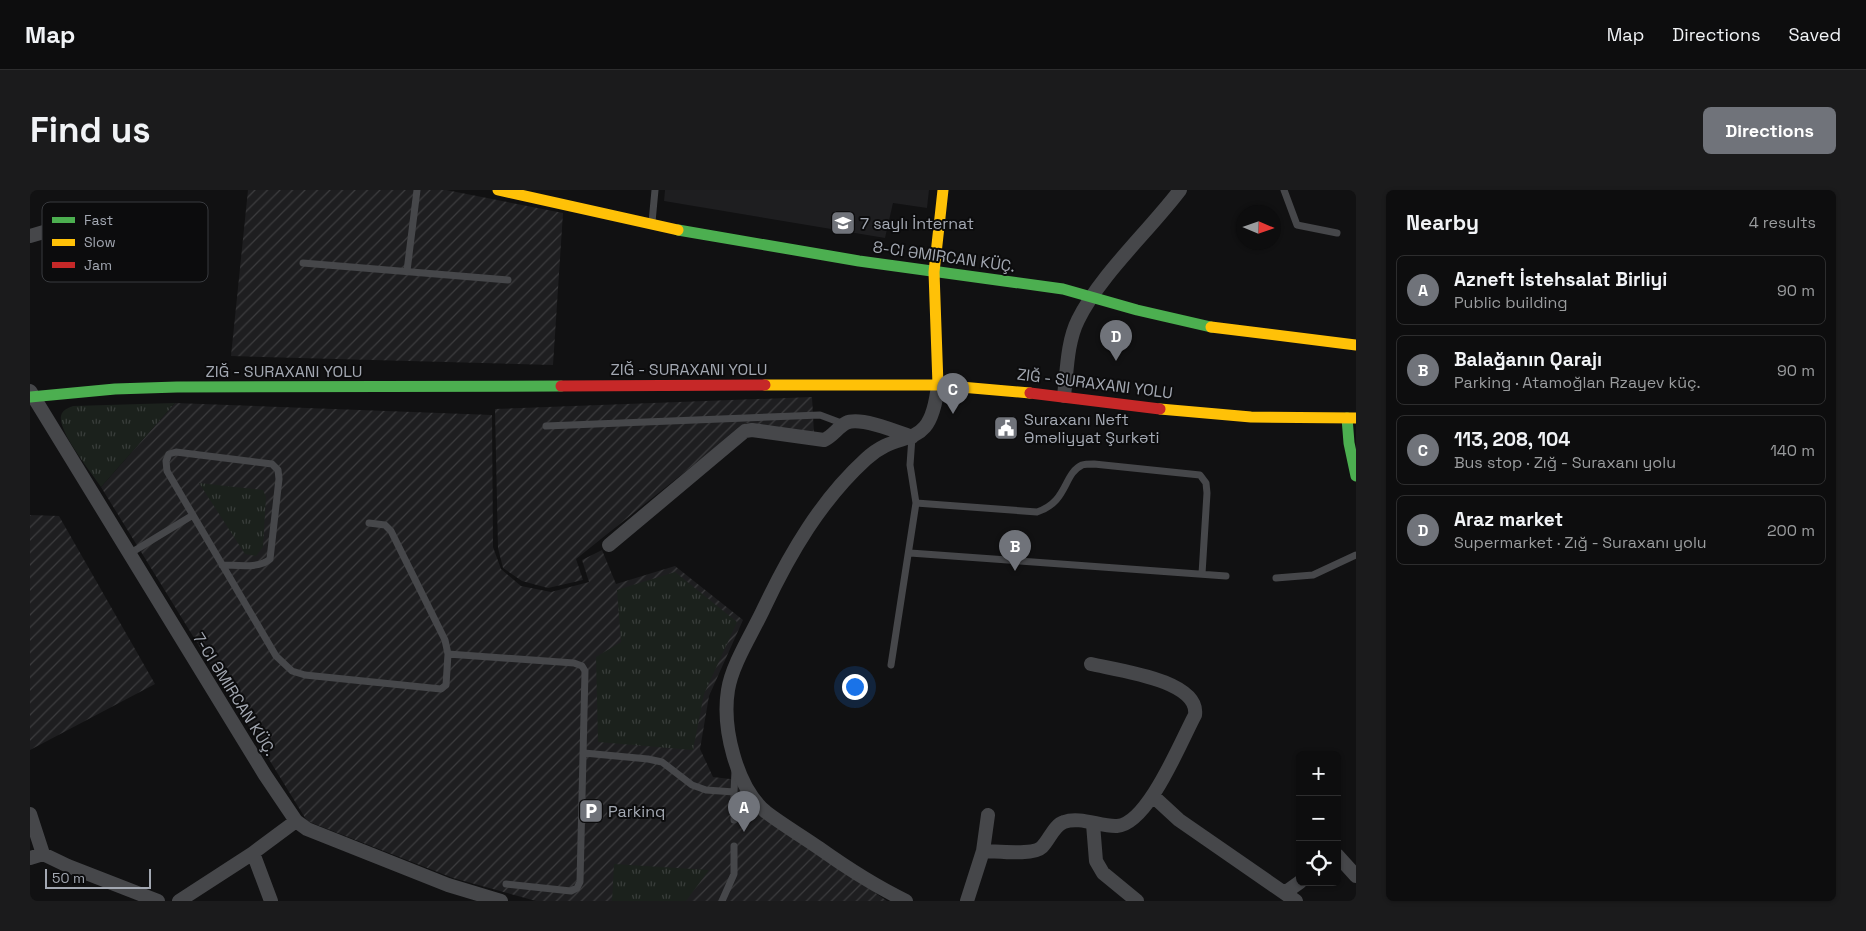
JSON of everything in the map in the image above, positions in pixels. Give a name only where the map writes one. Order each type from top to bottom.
[{"type":"main road","name":"8-CI ƏMIRCAN KÜÇ.","points":[[498,190],[686,232],[934,272],[1063,290],[1092,299],[1219,327],[1264,335],[1356,345]]},
{"type":"main road","points":[[938,385],[934,272],[943,190]]},
{"type":"main road","points":[[31,395],[177,387],[938,385],[1004,388],[1247,417],[1352,418],[1349,443],[1356,476]]},
{"type":"street","points":[[1064,396],[1070,348],[1078,321],[1092,299],[1180,190]]},
{"type":"street","points":[[906,901],[871,884],[765,811],[750,792],[736,764],[726,724],[728,689],[732,676],[774,588],[807,528],[841,485],[867,458],[886,446],[912,437],[924,430],[931,416],[938,385]]},
{"type":"street","name":"7-CI ƏMIRCAN KÜÇ.","points":[[31,395],[265,775],[296,821],[307,829],[448,884],[501,901]]},
{"type":"street","points":[[609,544],[745,431],[752,430],[824,440],[844,424],[858,421],[888,428],[912,437]]},
{"type":"street","points":[[983,851],[1031,852],[1041,848],[1059,824],[1067,820],[1116,826],[1130,824],[1153,796],[1195,715],[1196,706],[1190,696],[1160,679],[1091,664]]},
{"type":"street","points":[[1153,796],[1179,820],[1286,892],[1296,901]]},
{"type":"street","points":[[30,814],[36,856],[68,866],[158,901]]},
{"type":"street","points":[[967,901],[983,851],[988,815]]},
{"type":"street","points":[[179,901],[253,853],[296,821]]},
{"type":"street","points":[[1093,824],[1096,861],[1104,873],[1137,901]]},
{"type":"street","points":[[253,853],[272,901]]},
{"type":"street","points":[[1341,863],[1356,876]]},
{"type":"street","points":[[1286,892],[1296,885]]},
{"type":"lane","points":[[407,271],[416,190]]},
{"type":"lane","points":[[652,224],[655,190]]},
{"type":"lane","points":[[1284,190],[1296,225],[1337,233]]},
{"type":"lane","points":[[303,263],[508,280]]},
{"type":"lane","points":[[546,426],[820,415],[844,424]]},
{"type":"lane","points":[[891,665],[910,553],[916,503],[910,465],[912,437]]},
{"type":"lane","points":[[222,566],[259,565],[266,563],[270,559],[279,479],[278,470],[272,464],[176,452],[169,454],[166,461],[167,471],[222,566],[276,656],[292,671],[304,675],[441,689],[446,685],[448,654],[445,640],[391,531],[385,525],[369,523]]},
{"type":"lane","points":[[916,503],[1037,512],[1050,508],[1074,473],[1083,465],[1094,464],[1200,475],[1206,483],[1207,493],[1202,574]]},
{"type":"lane","points":[[128,554],[193,515]]},
{"type":"lane","points":[[910,553],[1226,576]]},
{"type":"lane","points":[[1276,578],[1313,575],[1356,555]]},
{"type":"lane","points":[[448,654],[574,663],[582,666],[585,671],[580,882],[577,888],[571,891],[506,884]]},
{"type":"lane","points":[[584,753],[662,762],[692,785],[706,790],[734,792]]},
{"type":"lane","points":[[734,820],[736,764]]},
{"type":"lane","points":[[722,901],[734,874],[734,846]]},
{"type":"shaded area","points":[[248,190],[446,190],[563,213],[553,365],[231,356]]},
{"type":"shaded area","name":"7 saylı İnternat","points":[[665,190],[929,190],[927,208],[893,203],[885,238],[664,201]]},
{"type":"shaded area","points":[[812,397],[814,433],[746,423],[576,559],[583,580],[548,588],[522,581],[503,568],[498,548],[495,409]]},
{"type":"shaded area","points":[[175,403],[492,415],[493,547],[501,569],[521,586],[551,592],[589,582],[582,560],[602,550],[616,584],[675,566],[743,620],[709,696],[700,749],[713,777],[739,780],[750,806],[887,901],[536,901],[453,878],[307,821],[101,487]]},
{"type":"shaded area","points":[[30,515],[59,516],[155,684],[30,750]]},
{"type":"green space","points":[[175,403],[101,487],[70,442],[61,423],[63,412],[73,406]]},
{"type":"green space","points":[[199,483],[263,490],[266,497],[263,547],[256,556],[245,554]]},
{"type":"green space","points":[[675,572],[737,622],[704,694],[693,750],[598,742],[596,657],[621,642],[617,590]]},
{"type":"green space","points":[[614,864],[709,870],[686,901],[612,901]]},
{"type":"traffic: fast","points":[[678,230],[859,261],[1063,289],[1137,310],[1211,327]]},
{"type":"traffic: fast","points":[[30,397],[115,389],[177,387],[561,386]]},
{"type":"traffic: fast","points":[[1347,418],[1349,443],[1356,476]]},
{"type":"traffic: slow","points":[[498,190],[678,230]]},
{"type":"traffic: slow","points":[[938,385],[934,272],[943,190]]},
{"type":"traffic: slow","points":[[1211,327],[1356,345]]},
{"type":"traffic: slow","points":[[765,385],[938,385],[1030,393]]},
{"type":"traffic: slow","points":[[1160,409],[1251,417],[1356,418]]},
{"type":"traffic: jam","points":[[561,386],[765,385]]},
{"type":"traffic: jam","points":[[1030,393],[1160,409]]},
{"type":"place","name":"7 saylı İnternat","points":[[843,223]]},
{"type":"place","name":"Araz market","points":[[1116,361]]},
{"type":"place","name":"113, 208, 104","points":[[953,414]]},
{"type":"place","name":"Suraxanı Neft Əməliyyat Şurkəti","points":[[1006,428]]},
{"type":"place","name":"Balağanın Qarajı","points":[[1015,571]]},
{"type":"place","name":"Parkinq","points":[[591,811]]},
{"type":"place","name":"Azneft İstehsalat Birliyi","points":[[744,832]]}]
